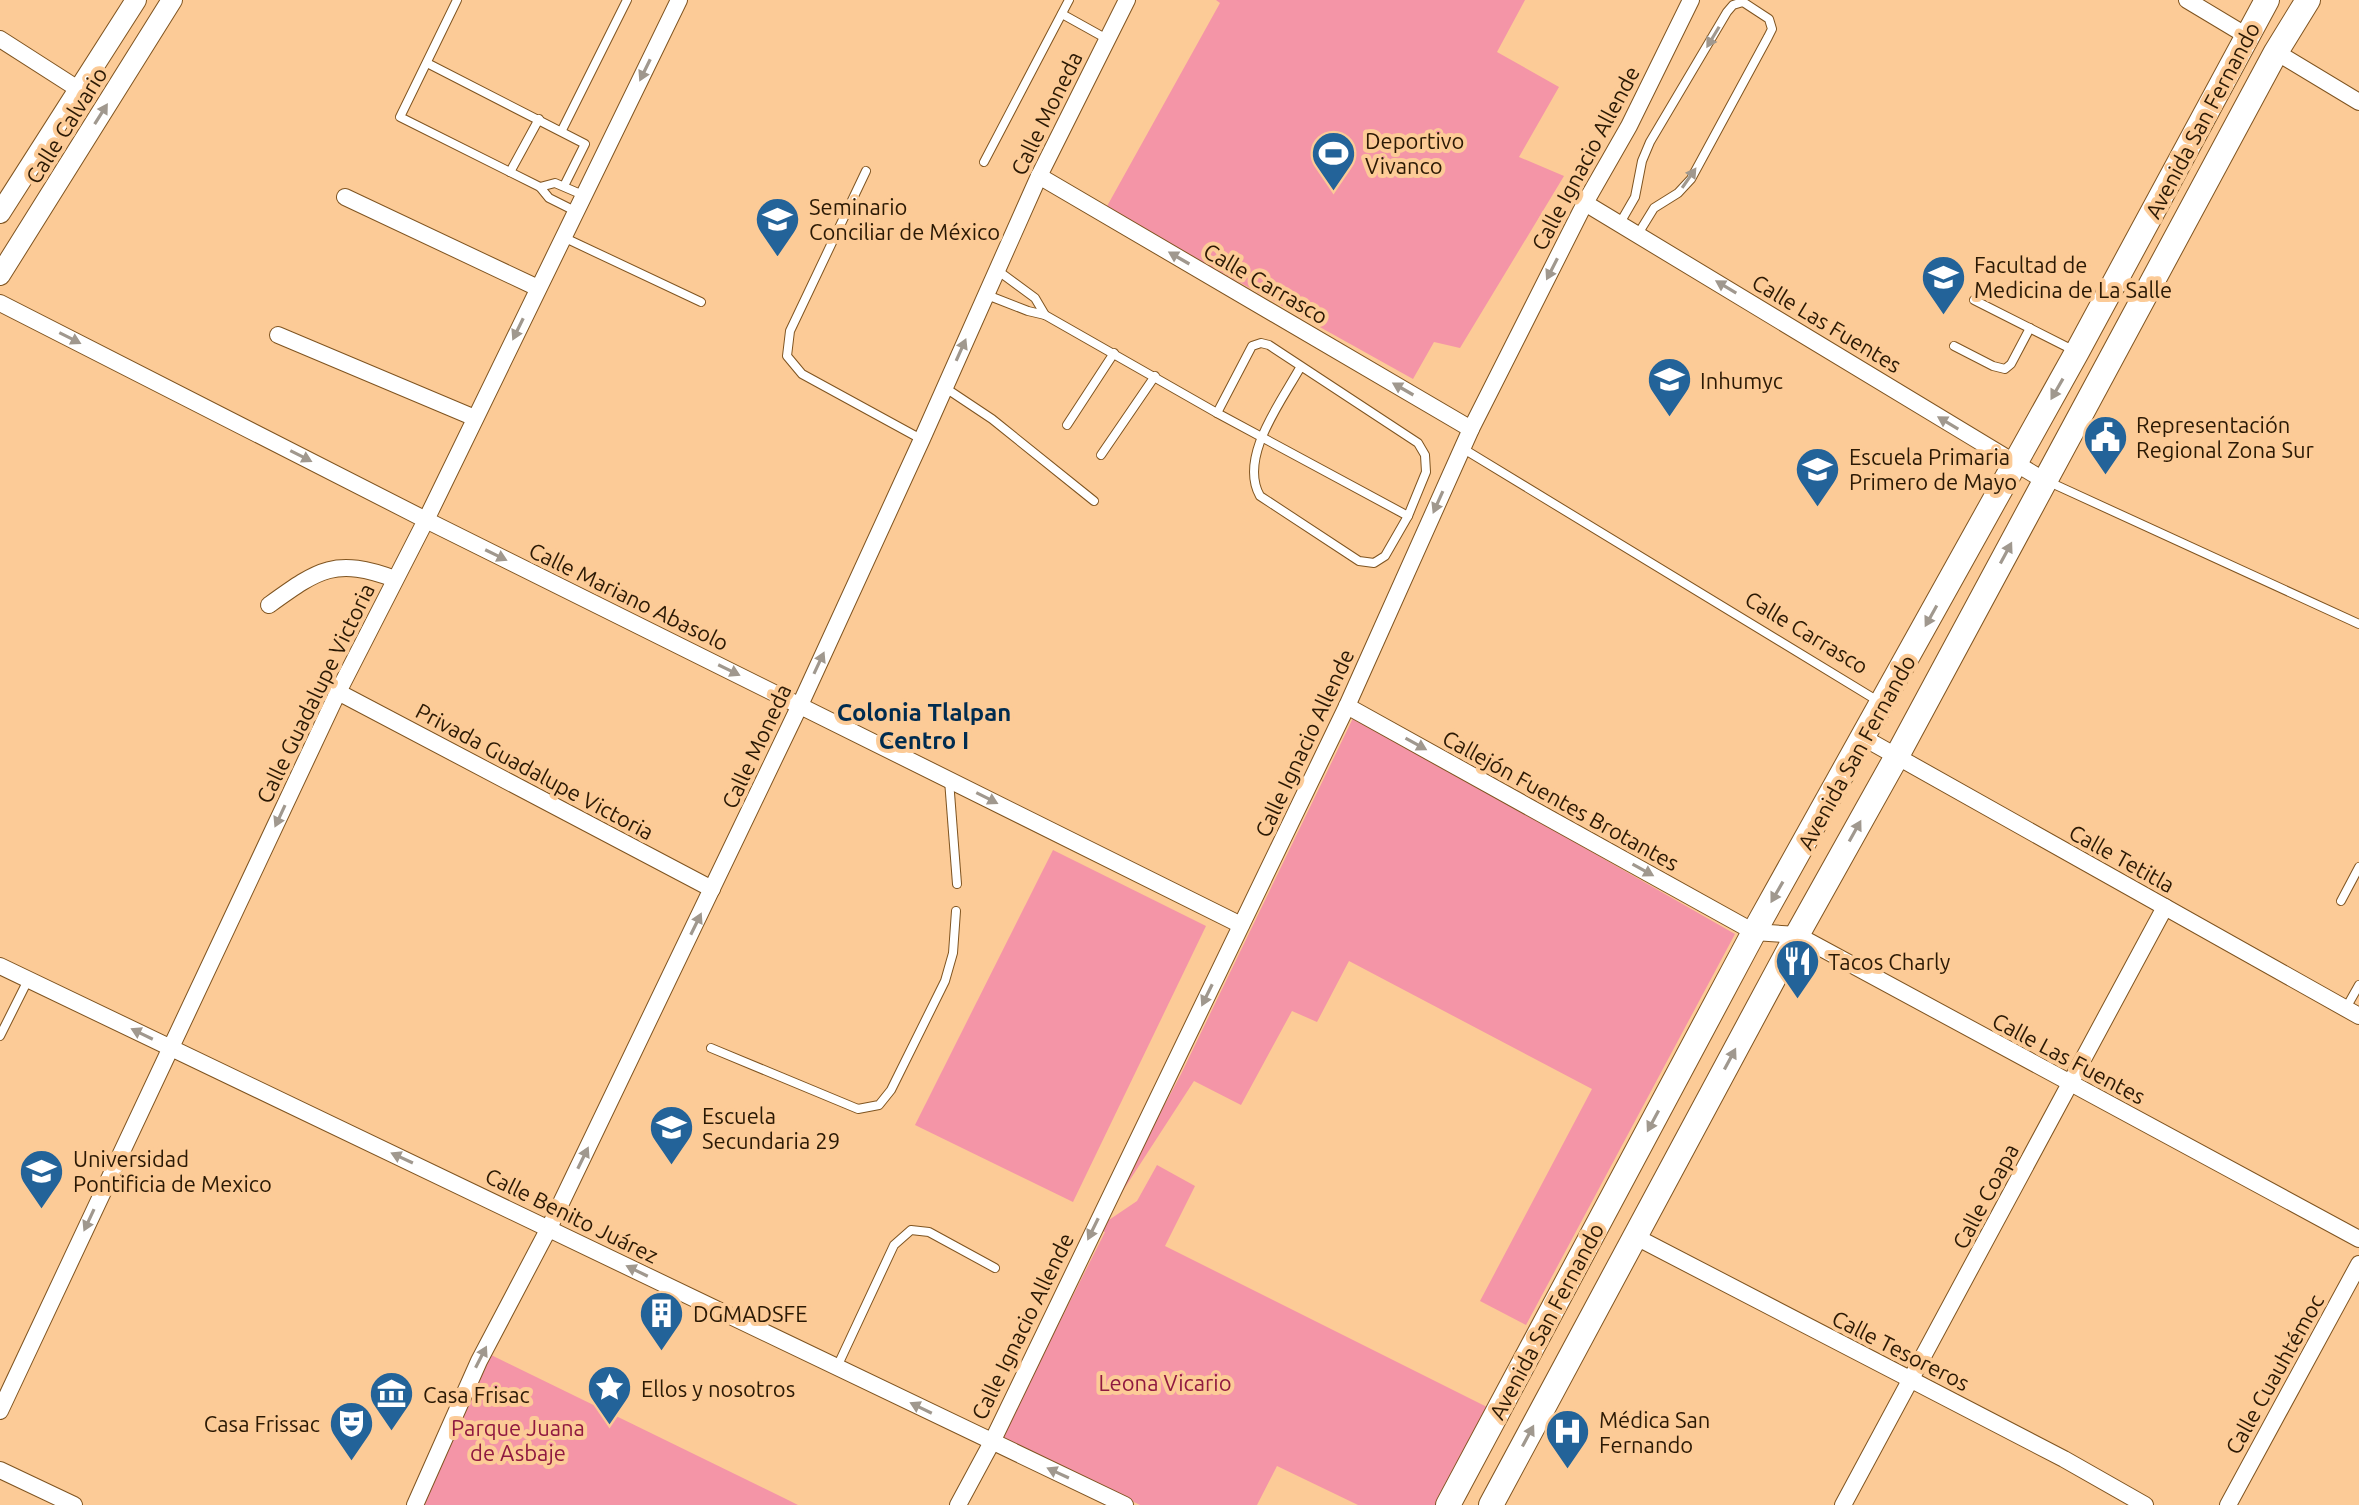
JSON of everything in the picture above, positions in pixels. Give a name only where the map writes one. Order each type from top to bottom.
[{"type":"main road","name":"Avenida San Fernando","points":[[1448,1505],[1754,932],[1883,705],[2267,0]]},
{"type":"main road","name":"Avenida San Fernando","points":[[1491,1505],[2276,52],[2308,0]]},
{"type":"street","name":"Calle Calvario","points":[[0,213],[136,0]]},
{"type":"street","name":"Calle Calvario","points":[[0,275],[172,0]]},
{"type":"street","name":"Calle Guadalupe Victoria","points":[[0,1411],[338,692],[426,520],[679,0]]},
{"type":"street","name":"Calle Moneda","points":[[415,1505],[479,1361],[549,1228],[800,705],[1039,176],[1127,0]]},
{"type":"street","name":"Calle Ignacio Allende","points":[[958,1505],[992,1442],[1347,706],[1462,447],[1691,0]]},
{"type":"street","points":[[2187,0],[2247,36]]},
{"type":"street","points":[[123,20],[149,37]]},
{"type":"street","points":[[0,39],[78,89]]},
{"type":"street","points":[[2276,52],[2359,102]]},
{"type":"street","points":[[51,134],[60,146],[79,149]]},
{"type":"street","points":[[23,177],[31,174],[41,177],[47,182],[51,193]]},
{"type":"street","name":"Calle Carrasco","points":[[1039,176],[1471,429]]},
{"type":"street","points":[[345,197],[538,288]]},
{"type":"street","name":"Calle Las Fuentes","points":[[1585,203],[2045,481]]},
{"type":"street","name":"Calle Mariano Abasolo","points":[[0,303],[426,520],[1241,925]]},
{"type":"street","points":[[278,335],[475,418]]},
{"type":"street","points":[[269,605],[298,584],[328,569],[353,566],[395,579]]},
{"type":"street","name":"Privada Guadalupe Victoria","points":[[338,692],[712,889]]},
{"type":"street","name":"Callejón Fuentes Brotantes","points":[[1347,706],[1754,932]]},
{"type":"street","name":"Calle Tetitla","points":[[1864,738],[2352,1012]]},
{"type":"street","name":"Calle Coapa","points":[[1843,1505],[2165,907]]},
{"type":"street","name":"Calle Las Fuentes","points":[[1754,932],[1797,935],[2359,1239]]},
{"type":"street","name":"Calle Benito Juárez","points":[[0,966],[1125,1505]]},
{"type":"street","name":"Calle Tesoreros","points":[[1636,1237],[2064,1459],[2145,1505]]},
{"type":"street","name":"Calle Cuauhtémoc","points":[[2228,1505],[2359,1264]]},
{"type":"street","points":[[0,1470],[74,1505]]},
{"type":"lane","points":[[457,0],[400,117],[540,187],[549,198],[575,211]]},
{"type":"lane","points":[[562,130],[627,0]]},
{"type":"lane","points":[[984,162],[1069,0]]},
{"type":"lane","points":[[1620,223],[1635,197],[1642,161],[1650,142],[1727,12],[1733,5],[1743,2],[1769,19],[1772,29],[1691,179],[1678,193],[1654,208],[1638,234]]},
{"type":"lane","points":[[1062,14],[1107,39]]},
{"type":"lane","points":[[427,63],[585,144],[564,186]]},
{"type":"lane","points":[[510,172],[539,119]]},
{"type":"lane","points":[[866,171],[790,331],[787,356],[802,374],[922,439]]},
{"type":"lane","points":[[540,187],[552,183],[583,195]]},
{"type":"lane","points":[[563,237],[701,302]]},
{"type":"lane","points":[[997,270],[1035,298],[1045,315]]},
{"type":"lane","points":[[986,294],[1045,315],[1217,413],[1408,516]]},
{"type":"lane","points":[[1974,300],[2077,352]]},
{"type":"lane","points":[[1954,346],[2005,369],[2011,364],[2030,328]]},
{"type":"lane","points":[[1217,413],[1252,346],[1261,343],[1269,345],[1301,366],[1418,443],[1425,455],[1426,472],[1408,516],[1385,556],[1374,563],[1359,561],[1260,496],[1253,484],[1252,467],[1262,437],[1301,366]]},
{"type":"lane","points":[[1067,425],[1114,353]]},
{"type":"lane","points":[[1101,455],[1155,376]]},
{"type":"lane","points":[[944,387],[992,419],[1094,501]]},
{"type":"lane","name":"Calle Carrasco","points":[[1462,447],[1883,705]]},
{"type":"lane","points":[[2045,481],[2359,624]]},
{"type":"lane","points":[[949,779],[957,884]]},
{"type":"lane","points":[[2341,901],[2359,867]]},
{"type":"lane","points":[[711,1048],[858,1109],[879,1105],[891,1090],[945,981],[953,953],[956,911]]},
{"type":"lane","points":[[0,1036],[28,980]]},
{"type":"lane","points":[[2352,1012],[2359,985]]},
{"type":"lane","points":[[837,1367],[894,1245],[911,1230],[929,1232],[995,1268]]},
{"type":"green space","name":"Deportivo Vivanco","points":[[1216,0],[1525,0],[1497,52],[1559,87],[1519,157],[1564,176],[1460,348],[1434,342],[1413,379],[1106,208],[1220,3]]},
{"type":"green space","name":"Leona Vicario","points":[[1354,716],[1735,934],[1526,1325],[1480,1301],[1592,1089],[1349,961],[1317,1022],[1292,1011],[1241,1105],[1194,1081],[1100,1226],[1137,1201],[1157,1165],[1195,1186],[1165,1246],[1487,1407],[1436,1505],[1358,1505],[1277,1466],[1257,1505],[1140,1505],[1001,1438],[1105,1232],[1098,1229],[1181,1074]]},
{"type":"green space","points":[[1053,850],[1206,926],[1073,1202],[915,1125]]},
{"type":"green space","name":"Parque Juana de Asbaje","points":[[485,1352],[784,1498],[798,1505],[418,1505]]},
{"type":"place","name":"Deportivo Vivanco","points":[[1334,192]]},
{"type":"place","name":"Seminario Conciliar de México","points":[[778,258]]},
{"type":"place","name":"Facultad de Medicina de La Salle","points":[[1943,316]]},
{"type":"place","name":"Inhumyc","points":[[1669,419]]},
{"type":"place","name":"Representación Regional Zona Sur","points":[[2105,476]]},
{"type":"place","name":"Escuela Primaria Primero de Mayo","points":[[1818,508]]},
{"type":"place","name":"Tacos Charly","points":[[1797,1000]]},
{"type":"place","name":"Escuela Secundaria 29","points":[[671,1167]]},
{"type":"place","name":"Universidad Pontificia de Mexico","points":[[42,1210]]},
{"type":"place","name":"DGMADSFE","points":[[662,1352]]},
{"type":"place","name":"Ellos y nosotros","points":[[610,1427]]},
{"type":"place","name":"Casa Frisac","points":[[392,1433]]},
{"type":"place","name":"Casa Frissac","points":[[351,1462]]},
{"type":"place","name":"Médica San Fernando","points":[[1568,1471]]},
{"type":"district","name":"Colonia Tlalpan Centro I","points":[[924,726]]}]
